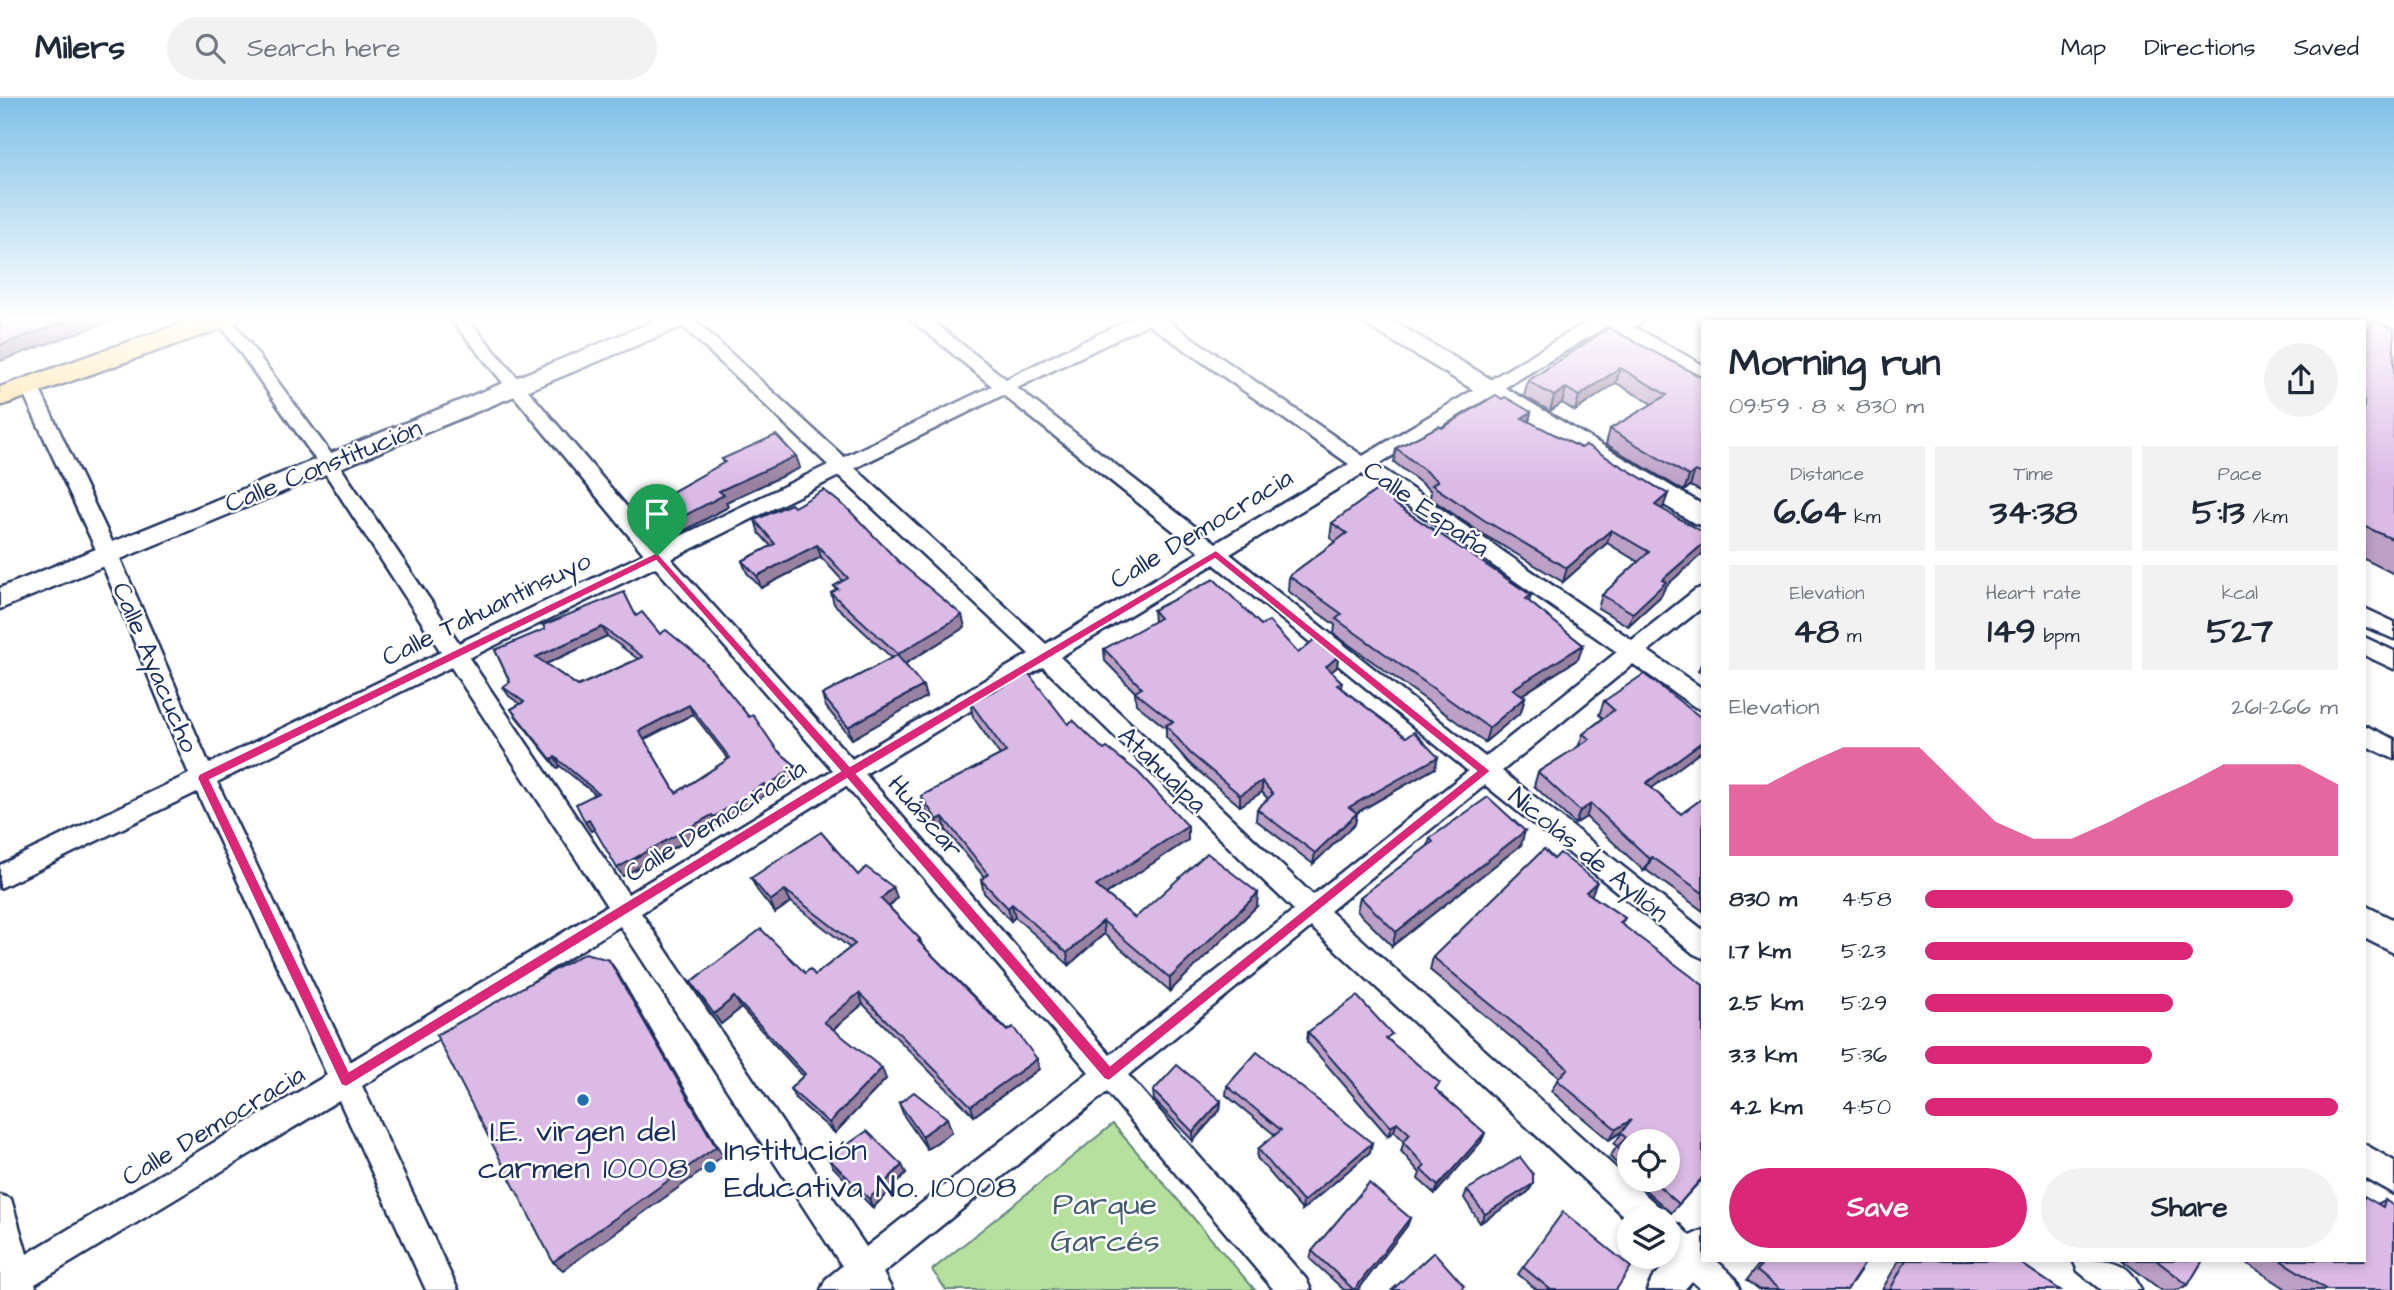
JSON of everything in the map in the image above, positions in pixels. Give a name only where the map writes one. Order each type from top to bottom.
[{"type":"main road","points":[[0,397],[58,373]]},
{"type":"street","points":[[263,373],[328,463],[626,909],[869,1280]]},
{"type":"street","name":"Huáscar","points":[[505,373],[657,556],[849,772],[1296,1290]]},
{"type":"street","name":"Calle Constitución","points":[[0,599],[550,373]]},
{"type":"street","name":"Atahualpa","points":[[741,373],[1045,656],[1312,911],[1635,1206]]},
{"type":"street","name":"Nicolás de Ayllón","points":[[985,373],[1216,554],[1701,944]]},
{"type":"street","name":"Calle Tahuantinsuyo","points":[[0,877],[1033,373]]},
{"type":"street","name":"Calle España","points":[[1230,373],[1701,700]]},
{"type":"street","points":[[1464,373],[1701,516]]},
{"type":"street","name":"Calle Democracia","points":[[13,1285],[849,772],[1521,373]]},
{"type":"street","name":"Calle Ayacucho","points":[[29,386],[108,554],[203,778],[442,1290]]},
{"type":"street","points":[[836,1290],[869,1280],[1109,1074],[1701,597]]},
{"type":"street","points":[[2366,617],[2394,631]]},
{"type":"street","points":[[2366,647],[2394,661]]},
{"type":"street","points":[[2366,735],[2394,750]]},
{"type":"street","points":[[2366,921],[2394,938]]},
{"type":"street","points":[[2366,1160],[2394,1179]]},
{"type":"street","points":[[0,1210],[13,1285]]},
{"type":"street","points":[[1663,1290],[1697,1252],[1680,1243]]},
{"type":"street","points":[[1704,1262],[1725,1290]]},
{"type":"street","points":[[2090,1262],[2125,1290]]},
{"type":"green space","name":"Parque Garcés","points":[[1113,1124],[1255,1290],[946,1290],[932,1270]]},
{"type":"building","points":[[1541,373],[1613,373],[1579,396],[1566,388],[1554,396],[1528,381]]},
{"type":"building","points":[[1628,373],[1693,373],[1701,377],[1701,473],[1695,471],[1689,476],[1610,429],[1667,395]]},
{"type":"building","points":[[2366,373],[2394,373],[2394,540],[2366,527]]},
{"type":"building","points":[[1496,395],[1502,399],[1505,397],[1531,412],[1522,418],[1581,448],[1586,445],[1668,494],[1655,505],[1701,531],[1701,546],[1662,580],[1666,582],[1633,613],[1602,595],[1649,552],[1611,530],[1567,568],[1484,520],[1432,485],[1438,481],[1396,448],[1439,426],[1442,428]]},
{"type":"building","points":[[776,435],[796,456],[719,491],[724,495],[663,527],[642,509],[725,462],[722,459]]},
{"type":"building","points":[[1378,489],[1395,500],[1393,503],[1531,595],[1526,599],[1583,645],[1513,689],[1525,697],[1489,728],[1336,619],[1342,614],[1289,576],[1347,533],[1332,523]]},
{"type":"building","points":[[824,490],[849,510],[900,563],[962,615],[898,654],[831,593],[838,589],[834,586],[848,578],[817,545],[757,576],[742,561],[775,544],[755,520],[791,504],[794,507]]},
{"type":"building","points":[[1214,579],[1261,625],[1269,621],[1298,653],[1316,638],[1338,656],[1326,667],[1342,682],[1337,685],[1406,737],[1414,732],[1438,757],[1349,807],[1357,813],[1315,853],[1257,809],[1273,794],[1262,781],[1240,795],[1190,753],[1166,725],[1173,722],[1135,692],[1142,688],[1104,649],[1160,618],[1153,610]]},
{"type":"building","points":[[624,592],[636,616],[642,612],[660,634],[666,630],[704,661],[749,717],[753,715],[777,750],[796,766],[714,817],[712,815],[617,868],[589,820],[585,822],[576,804],[598,793],[555,757],[551,759],[511,709],[524,702],[503,687],[510,682],[495,650],[545,629],[543,625]],"holes":[[[602,627],[643,657],[578,686],[536,657]],[[689,705],[730,758],[676,793],[639,731]]]},
{"type":"building","points":[[897,655],[923,686],[848,727],[822,695]]},
{"type":"building","points":[[1029,674],[1068,724],[1073,720],[1104,750],[1107,748],[1138,772],[1188,826],[1096,886],[1135,918],[1207,853],[1258,893],[1170,978],[1103,921],[1067,953],[1012,904],[1008,908],[981,880],[988,874],[943,817],[937,820],[921,796],[1006,752],[970,702]]},
{"type":"building","points":[[1644,674],[1701,717],[1701,742],[1646,783],[1681,814],[1701,799],[1701,892],[1652,857],[1650,859],[1591,804],[1580,811],[1538,772],[1590,739],[1583,734],[1614,710],[1604,701]]},
{"type":"building","points":[[1488,797],[1525,831],[1396,932],[1360,897],[1433,842],[1430,838]]},
{"type":"building","points":[[821,832],[858,875],[866,867],[893,887],[881,899],[920,939],[918,941],[1007,1031],[1013,1027],[1037,1059],[971,1106],[859,993],[824,1022],[882,1068],[829,1123],[790,1089],[805,1074],[734,997],[714,1014],[691,982],[761,929],[805,973],[810,969],[815,975],[855,944],[785,890],[770,901],[751,878]]},
{"type":"building","points":[[1544,849],[1554,859],[1560,853],[1597,882],[1586,892],[1625,918],[1620,923],[1701,984],[1701,1179],[1679,1204],[1666,1192],[1680,1192],[1680,1129],[1624,1129],[1631,1120],[1616,1129],[1557,1080],[1568,1068],[1433,957]]},
{"type":"building","name":"I.E. virgen del carmen 10008","points":[[585,953],[609,960],[716,1147],[553,1262],[436,1035]]},
{"type":"building","points":[[1357,996],[1392,1034],[1386,1038],[1440,1083],[1435,1089],[1485,1133],[1438,1186],[1421,1170],[1425,1166],[1403,1142],[1410,1134],[1397,1122],[1391,1127],[1308,1032]]},
{"type":"building","points":[[1257,1052],[1372,1143],[1303,1202],[1258,1149],[1281,1130],[1227,1086]]},
{"type":"building","points":[[1177,1065],[1221,1101],[1193,1132],[1153,1091]]},
{"type":"building","points":[[914,1092],[947,1118],[922,1136],[899,1103]]},
{"type":"building","points":[[867,1131],[902,1165],[869,1199],[828,1158]]},
{"type":"building","points":[[1520,1157],[1533,1174],[1533,1184],[1485,1214],[1467,1190]]},
{"type":"building","points":[[1369,1183],[1410,1218],[1354,1290],[1312,1251]]},
{"type":"building","points":[[2366,1197],[2383,1207],[2385,1200],[2394,1206],[2394,1290],[2327,1290],[2283,1262],[2366,1262]]},
{"type":"building","points":[[1563,1212],[1617,1256],[1617,1269],[1630,1269],[1616,1290],[1551,1290],[1523,1267]]},
{"type":"building","points":[[1434,1252],[1464,1286],[1460,1290],[1392,1290]]},
{"type":"building","points":[[1764,1262],[1866,1262],[1847,1290],[1780,1290],[1757,1271]]},
{"type":"building","points":[[1905,1262],[2019,1262],[2060,1290],[1890,1290]]},
{"type":"building","points":[[2159,1262],[2202,1262],[2188,1285]]},
{"type":"place","name":"I.E. virgen del carmen 10008","points":[[583,1100]]},
{"type":"place","name":"Institución Educativa No. 10008","points":[[710,1167]]},
{"type":"route","points":[[657,556],[203,778],[346,1080],[849,772],[1216,554],[1485,771],[1109,1074],[849,772],[657,556]]}]
